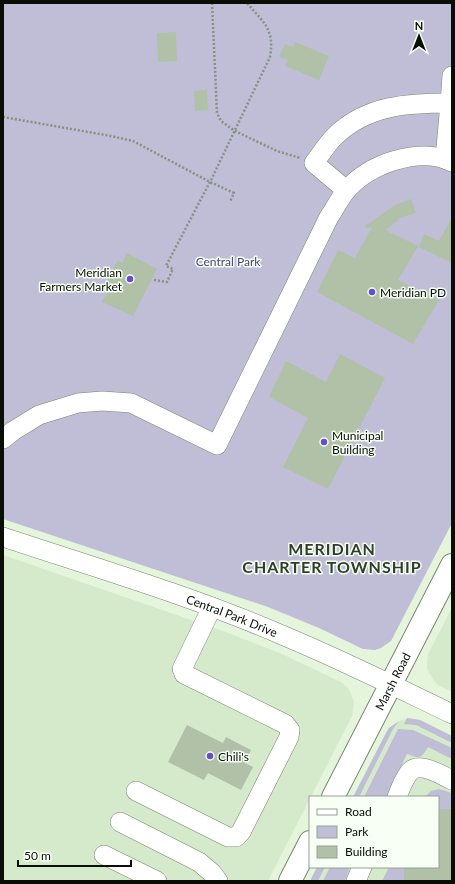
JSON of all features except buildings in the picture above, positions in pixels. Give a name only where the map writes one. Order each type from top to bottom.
[{"type":"main road","name":"Marsh Road","points":[[334,796],[452,565]]},
{"type":"main road","points":[[290,881],[309,844]]},
{"type":"street","points":[[3,439],[13,430],[39,415],[78,403],[102,402],[131,403],[217,445],[329,217],[346,190],[366,173],[390,162],[413,157],[433,157],[449,161],[452,76]]},
{"type":"street","points":[[346,190],[314,163],[335,136],[358,119],[389,107],[415,103],[450,103]]},
{"type":"street","name":"Central Park Drive","points":[[3,537],[212,607],[283,635],[452,714]]},
{"type":"street","points":[[136,791],[228,837],[236,837],[241,832],[289,737],[290,730],[285,724],[183,672],[212,607]]},
{"type":"street","points":[[397,796],[408,773],[415,768],[425,768],[452,780]]},
{"type":"street","points":[[120,822],[199,862],[212,873],[218,881]]},
{"type":"street","points":[[104,855],[157,881]]},
{"type":"street","points":[[356,881],[362,868]]},
{"type":"path","points":[[212,3],[217,113],[221,121],[235,131],[277,151],[314,163]]},
{"type":"path","points":[[154,280],[167,282],[173,269],[166,266],[212,178],[270,57],[271,39],[266,26],[263,20],[247,3]]},
{"type":"path","points":[[3,117],[133,141],[234,194],[230,202]]},
{"type":"shaded area","points":[[3,555],[223,631],[282,654],[341,682],[349,689],[354,702],[352,716],[311,796],[309,796],[309,800],[268,881],[3,881]]},
{"type":"shaded area","points":[[452,608],[452,692],[438,685],[434,681],[427,669],[427,662],[428,654]]},
{"type":"shaded area","points":[[409,718],[420,720],[452,736],[452,881],[310,881],[316,868],[439,868],[439,796],[354,796],[389,728],[399,721]]},
{"type":"green space","name":"Central Park","points":[[3,3],[452,3],[452,523],[391,641],[381,648],[375,650],[363,649],[319,628],[268,607],[3,519]]},
{"type":"green space","points":[[407,718],[420,720],[452,736],[452,743],[416,725],[404,724]]},
{"type":"green space","points":[[399,721],[393,729],[360,796],[354,796],[386,733],[389,728]]},
{"type":"green space","points":[[398,729],[413,730],[452,748],[452,759],[428,747],[424,754],[420,757],[407,754],[386,796],[364,796]]},
{"type":"green space","points":[[439,789],[452,793],[452,809],[439,809],[439,796],[426,796],[431,791]]},
{"type":"green space","points":[[316,868],[324,868],[318,881],[310,881]]},
{"type":"green space","points":[[330,868],[350,868],[345,881],[323,881]]},
{"type":"green space","points":[[388,868],[404,868],[404,881],[382,881]]},
{"type":"place","name":"Meridian Farmers Market","points":[[130,279]]},
{"type":"place","name":"Meridian PD","points":[[372,292]]},
{"type":"place","name":"Municipal Building","points":[[324,442]]},
{"type":"place","name":"Chili's","points":[[210,756]]},
{"type":"district","name":"MERIDIAN CHARTER TOWNSHIP","points":[[332,557]]}]
